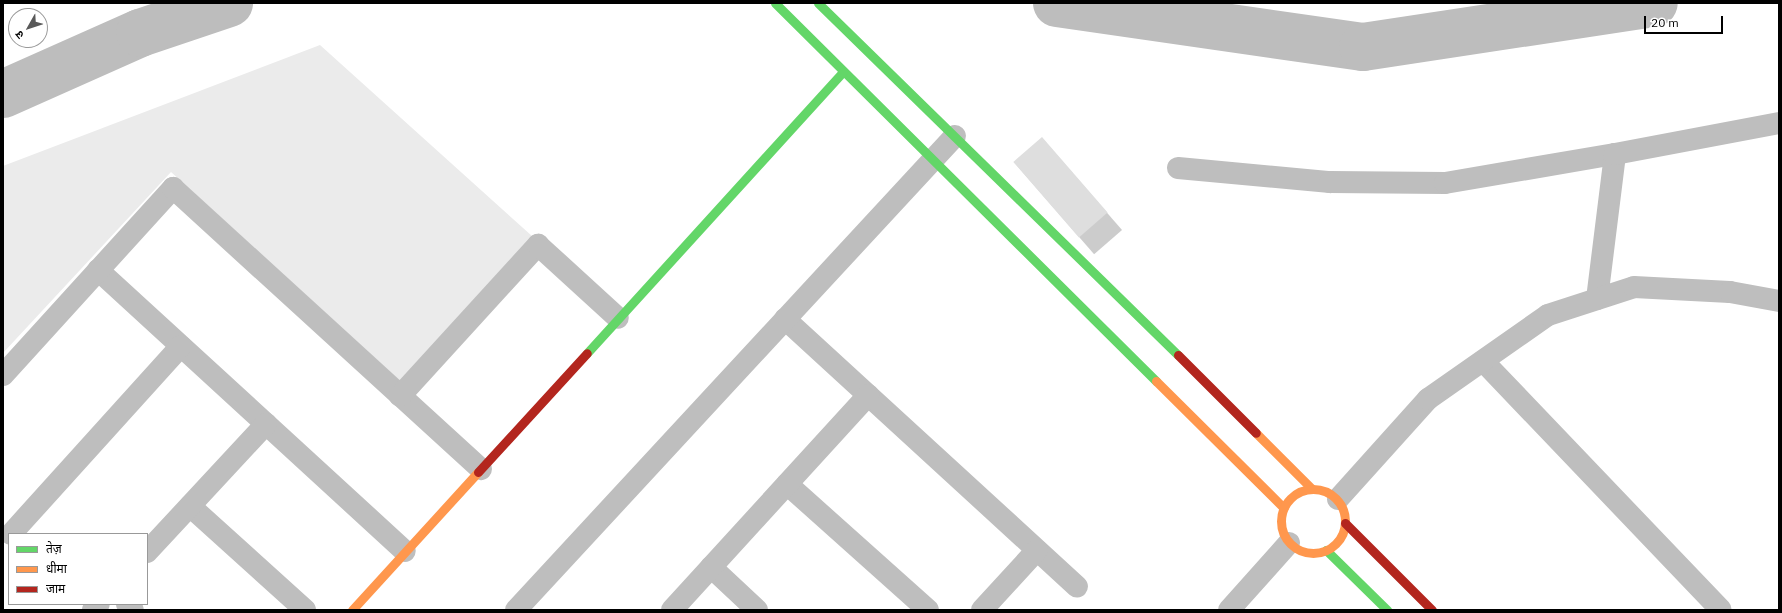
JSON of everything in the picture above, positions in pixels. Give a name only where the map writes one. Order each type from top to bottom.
[{"type":"street","points":[[775,3],[932,161],[1284,508]]},
{"type":"street","points":[[818,3],[1117,293],[1311,488]]},
{"type":"street","points":[[352,610],[843,72]]},
{"type":"street","points":[[1178,168],[1330,182],[1445,183],[1615,154],[1779,123]]},
{"type":"street","points":[[516,610],[955,136]]},
{"type":"street","points":[[1597,299],[1615,154]]},
{"type":"street","points":[[3,375],[173,188],[480,469]]},
{"type":"street","points":[[400,396],[538,245],[618,318]]},
{"type":"street","points":[[98,270],[405,552]]},
{"type":"street","points":[[1338,499],[1428,399],[1548,315],[1634,287],[1730,292],[1779,301]]},
{"type":"street","points":[[786,319],[1077,587]]},
{"type":"street","points":[[12,533],[181,346]]},
{"type":"street","points":[[1483,361],[1721,610]]},
{"type":"street","points":[[672,610],[868,395]]},
{"type":"street","points":[[148,551],[266,424]]},
{"type":"street","points":[[787,484],[928,610]]},
{"type":"street","points":[[1311,488],[1328,491],[1338,499],[1345,511],[1346,523],[1340,539],[1326,550],[1312,554],[1300,550],[1290,543],[1282,532],[1280,522],[1284,508],[1290,498],[1302,489],[1311,488]]},
{"type":"street","points":[[190,506],[304,610]]},
{"type":"street","points":[[1346,523],[1432,610]]},
{"type":"street","points":[[1229,610],[1290,543]]},
{"type":"street","points":[[982,610],[1037,550]]},
{"type":"street","points":[[1326,550],[1387,610]]},
{"type":"street","points":[[711,567],[757,610]]},
{"type":"shaded area","points":[[320,45],[532,236],[401,382],[171,172],[3,353],[3,166]]},
{"type":"building","points":[[1042,137],[1108,212],[1079,237],[1013,162]]},
{"type":"waterway","points":[[3,94],[140,33],[229,3]]},
{"type":"waterway","points":[[1057,3],[1363,47],[1654,3]]},
{"type":"traffic: fast","points":[[775,3],[1156,381]]},
{"type":"traffic: fast","points":[[818,3],[1178,355]]},
{"type":"traffic: fast","points":[[587,353],[843,72]]},
{"type":"traffic: fast","points":[[1326,550],[1387,610]]},
{"type":"traffic: slow","points":[[1156,381],[1284,508]]},
{"type":"traffic: slow","points":[[1256,433],[1311,488]]},
{"type":"traffic: slow","points":[[352,610],[478,472]]},
{"type":"traffic: slow","points":[[1307,489],[1319,489],[1336,498],[1343,509],[1345,521],[1343,533],[1336,544],[1319,553],[1307,553],[1295,548],[1286,539],[1281,527],[1281,515],[1286,503],[1295,494],[1307,489]]},
{"type":"traffic: jam","points":[[478,472],[587,353]]},
{"type":"traffic: jam","points":[[1178,355],[1256,433]]},
{"type":"traffic: jam","points":[[1345,523],[1432,610]]}]
